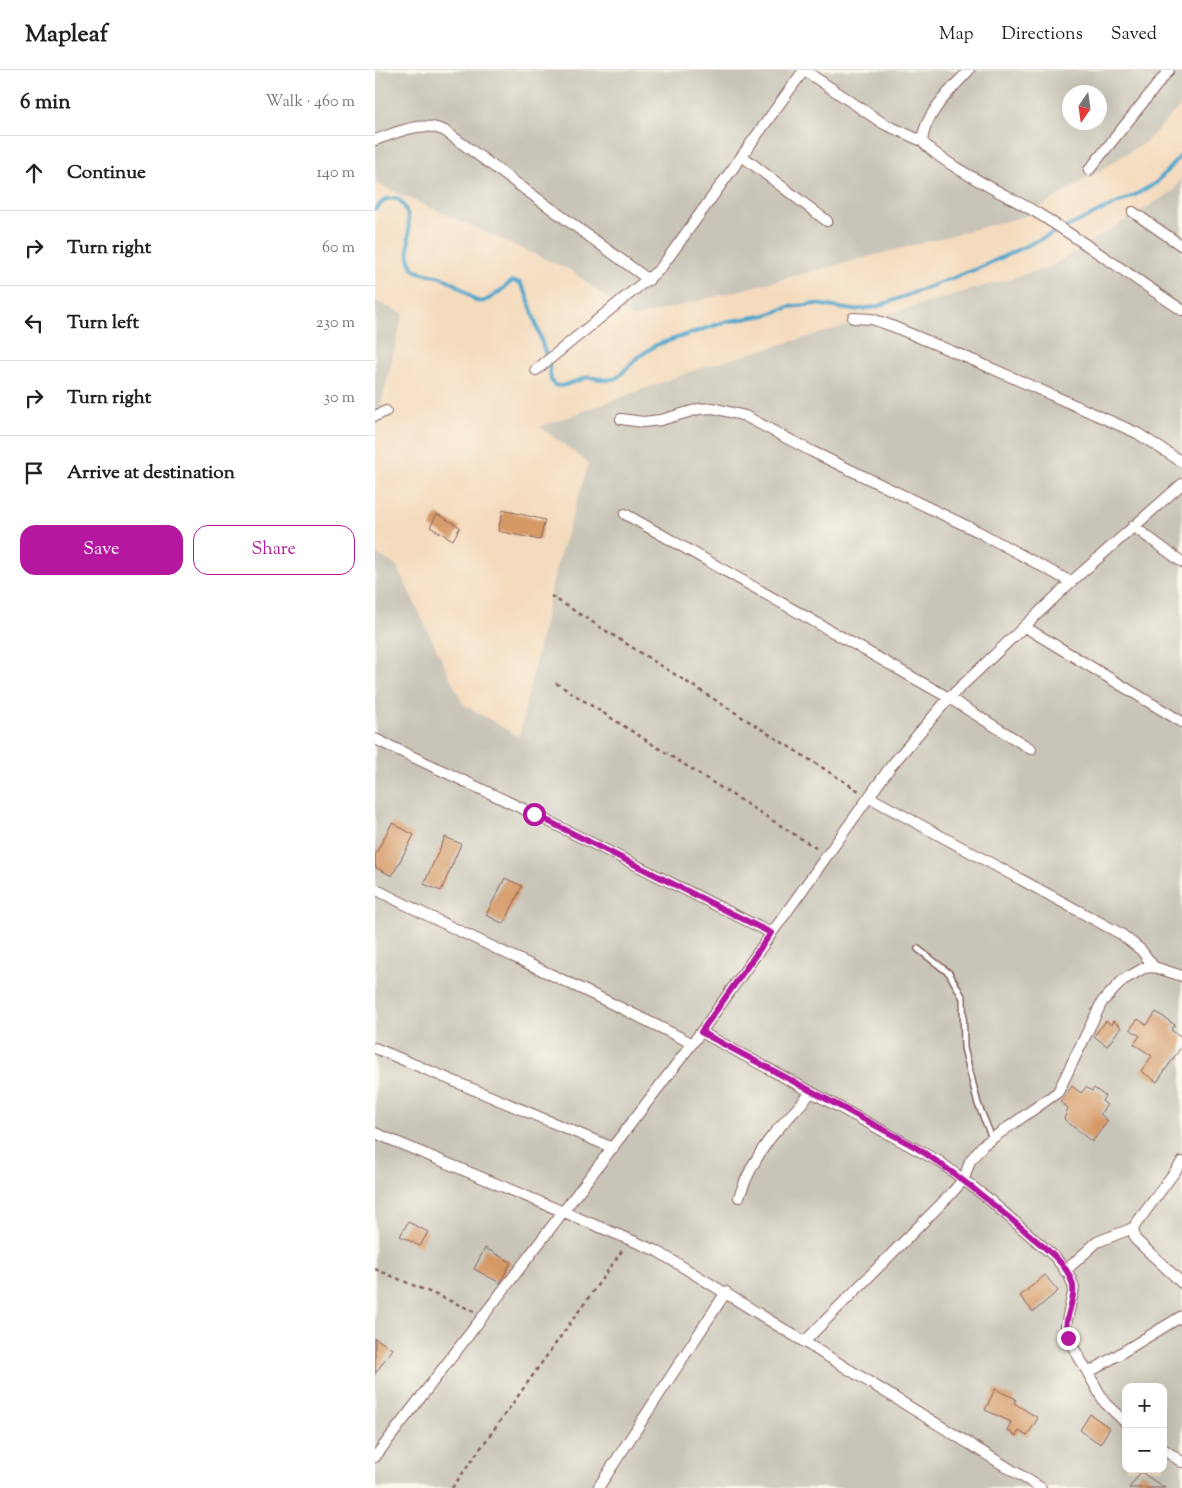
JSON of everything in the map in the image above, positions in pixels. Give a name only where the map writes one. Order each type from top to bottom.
[{"type":"street","points":[[536,370],[649,280],[660,269],[804,70],[884,124],[922,141],[948,162],[1039,215],[1182,310]]},
{"type":"street","points":[[922,141],[923,130],[938,105],[969,70]]},
{"type":"street","points":[[1089,170],[1169,70]]},
{"type":"street","points":[[375,140],[413,127],[433,125],[445,131],[649,280]]},
{"type":"street","points":[[743,156],[827,221]]},
{"type":"street","points":[[1133,212],[1182,246]]},
{"type":"street","points":[[853,318],[872,319],[893,326],[982,364],[1137,433],[1182,462]]},
{"type":"street","points":[[621,419],[643,422],[661,420],[699,409],[713,408],[745,416],[811,451],[977,531],[1071,582]]},
{"type":"street","points":[[375,416],[386,411]]},
{"type":"street","points":[[375,1457],[701,1032],[869,797],[919,731],[949,698],[1071,582],[1182,484]]},
{"type":"street","points":[[625,514],[949,698],[1031,749]]},
{"type":"street","points":[[1133,526],[1182,562]]},
{"type":"street","points":[[1025,627],[1182,722]]},
{"type":"street","points":[[375,739],[534,814],[771,933]]},
{"type":"street","points":[[869,797],[1121,934],[1141,950],[1154,967]]},
{"type":"street","points":[[375,889],[447,926],[622,1007],[691,1043]]},
{"type":"street","points":[[805,1341],[964,1179],[971,1162],[992,1138],[1058,1092],[1103,1002],[1123,980],[1144,968],[1154,967],[1180,972]]},
{"type":"street","points":[[701,1032],[912,1145],[964,1179],[1055,1257],[1074,1288],[1066,1332],[1111,1411],[1122,1420]]},
{"type":"street","points":[[375,1048],[613,1148]]},
{"type":"street","points":[[739,1197],[755,1159],[811,1092]]},
{"type":"street","points":[[375,1133],[631,1238],[657,1251],[1041,1488]]},
{"type":"street","points":[[1065,1271],[1097,1242],[1133,1228],[1182,1162]]},
{"type":"street","points":[[1133,1228],[1135,1239],[1182,1283]]},
{"type":"street","points":[[599,1488],[726,1292]]},
{"type":"street","points":[[1088,1373],[1182,1316]]},
{"type":"street","points":[[1167,1452],[1182,1462]]},
{"type":"lane","points":[[918,948],[949,973],[963,998],[964,1048],[978,1104],[992,1138]]},
{"type":"path","points":[[551,596],[869,797]]},
{"type":"path","points":[[556,683],[827,855]]},
{"type":"path","points":[[452,1488],[631,1238]]},
{"type":"path","points":[[375,1269],[485,1316]]},
{"type":"shaded area","points":[[382,70],[1182,70],[1182,104],[1147,141],[1026,216],[632,318],[572,271],[375,183],[375,73]]},
{"type":"shaded area","points":[[1182,178],[1182,1488],[375,1488],[375,553],[397,566],[463,704],[519,737],[556,568],[589,463],[540,427],[704,367],[1050,267],[1173,191]]},
{"type":"shaded area","points":[[375,301],[403,314],[375,429]]},
{"type":"building","points":[[503,510],[545,520],[540,540],[498,531]]},
{"type":"building","points":[[437,514],[460,527],[453,540],[430,527]]},
{"type":"building","points":[[392,823],[414,835],[392,876],[375,867],[375,855]]},
{"type":"building","points":[[445,837],[461,844],[441,891],[424,884]]},
{"type":"building","points":[[505,878],[522,886],[504,924],[486,915]]},
{"type":"building","points":[[1156,1012],[1175,1025],[1171,1030],[1182,1037],[1182,1046],[1157,1082],[1141,1071],[1152,1056],[1134,1044],[1140,1036],[1130,1029],[1138,1019],[1147,1025]]},
{"type":"building","points":[[1106,1021],[1111,1025],[1113,1021],[1121,1027],[1107,1046],[1094,1036]]},
{"type":"building","points":[[1072,1086],[1081,1093],[1086,1087],[1092,1091],[1094,1088],[1105,1096],[1102,1101],[1107,1105],[1100,1114],[1108,1121],[1092,1142],[1064,1119],[1068,1108],[1060,1102]]},
{"type":"building","points":[[408,1222],[428,1232],[420,1246],[400,1236]]},
{"type":"building","points":[[485,1248],[511,1262],[500,1283],[474,1269]]},
{"type":"building","points":[[1045,1275],[1058,1291],[1033,1312],[1020,1296]]},
{"type":"building","points":[[375,1338],[392,1349],[375,1374]]},
{"type":"building","points":[[995,1389],[1016,1399],[1014,1403],[1038,1418],[1027,1436],[1019,1431],[1016,1436],[1007,1430],[1011,1422],[985,1410]]},
{"type":"building","points":[[1090,1414],[1110,1428],[1100,1444],[1080,1430]]},
{"type":"building","points":[[1140,1473],[1142,1473],[1165,1488],[1129,1488]]},
{"type":"waterway","points":[[375,209],[386,199],[397,198],[404,206],[409,224],[410,262],[417,271],[443,278],[464,290],[475,300],[481,302],[488,300],[512,281],[520,283],[527,295],[549,365],[551,380],[554,385],[562,386],[588,377],[607,380],[617,378],[637,358],[656,345],[725,322],[766,315],[789,307],[815,304],[853,310],[876,307],[979,268],[1135,195],[1156,183],[1182,154]]},
{"type":"route","points":[[534,814],[771,933],[701,1032],[912,1145],[964,1179],[1055,1257],[1069,1276],[1074,1288],[1066,1325],[1068,1338]]}]
